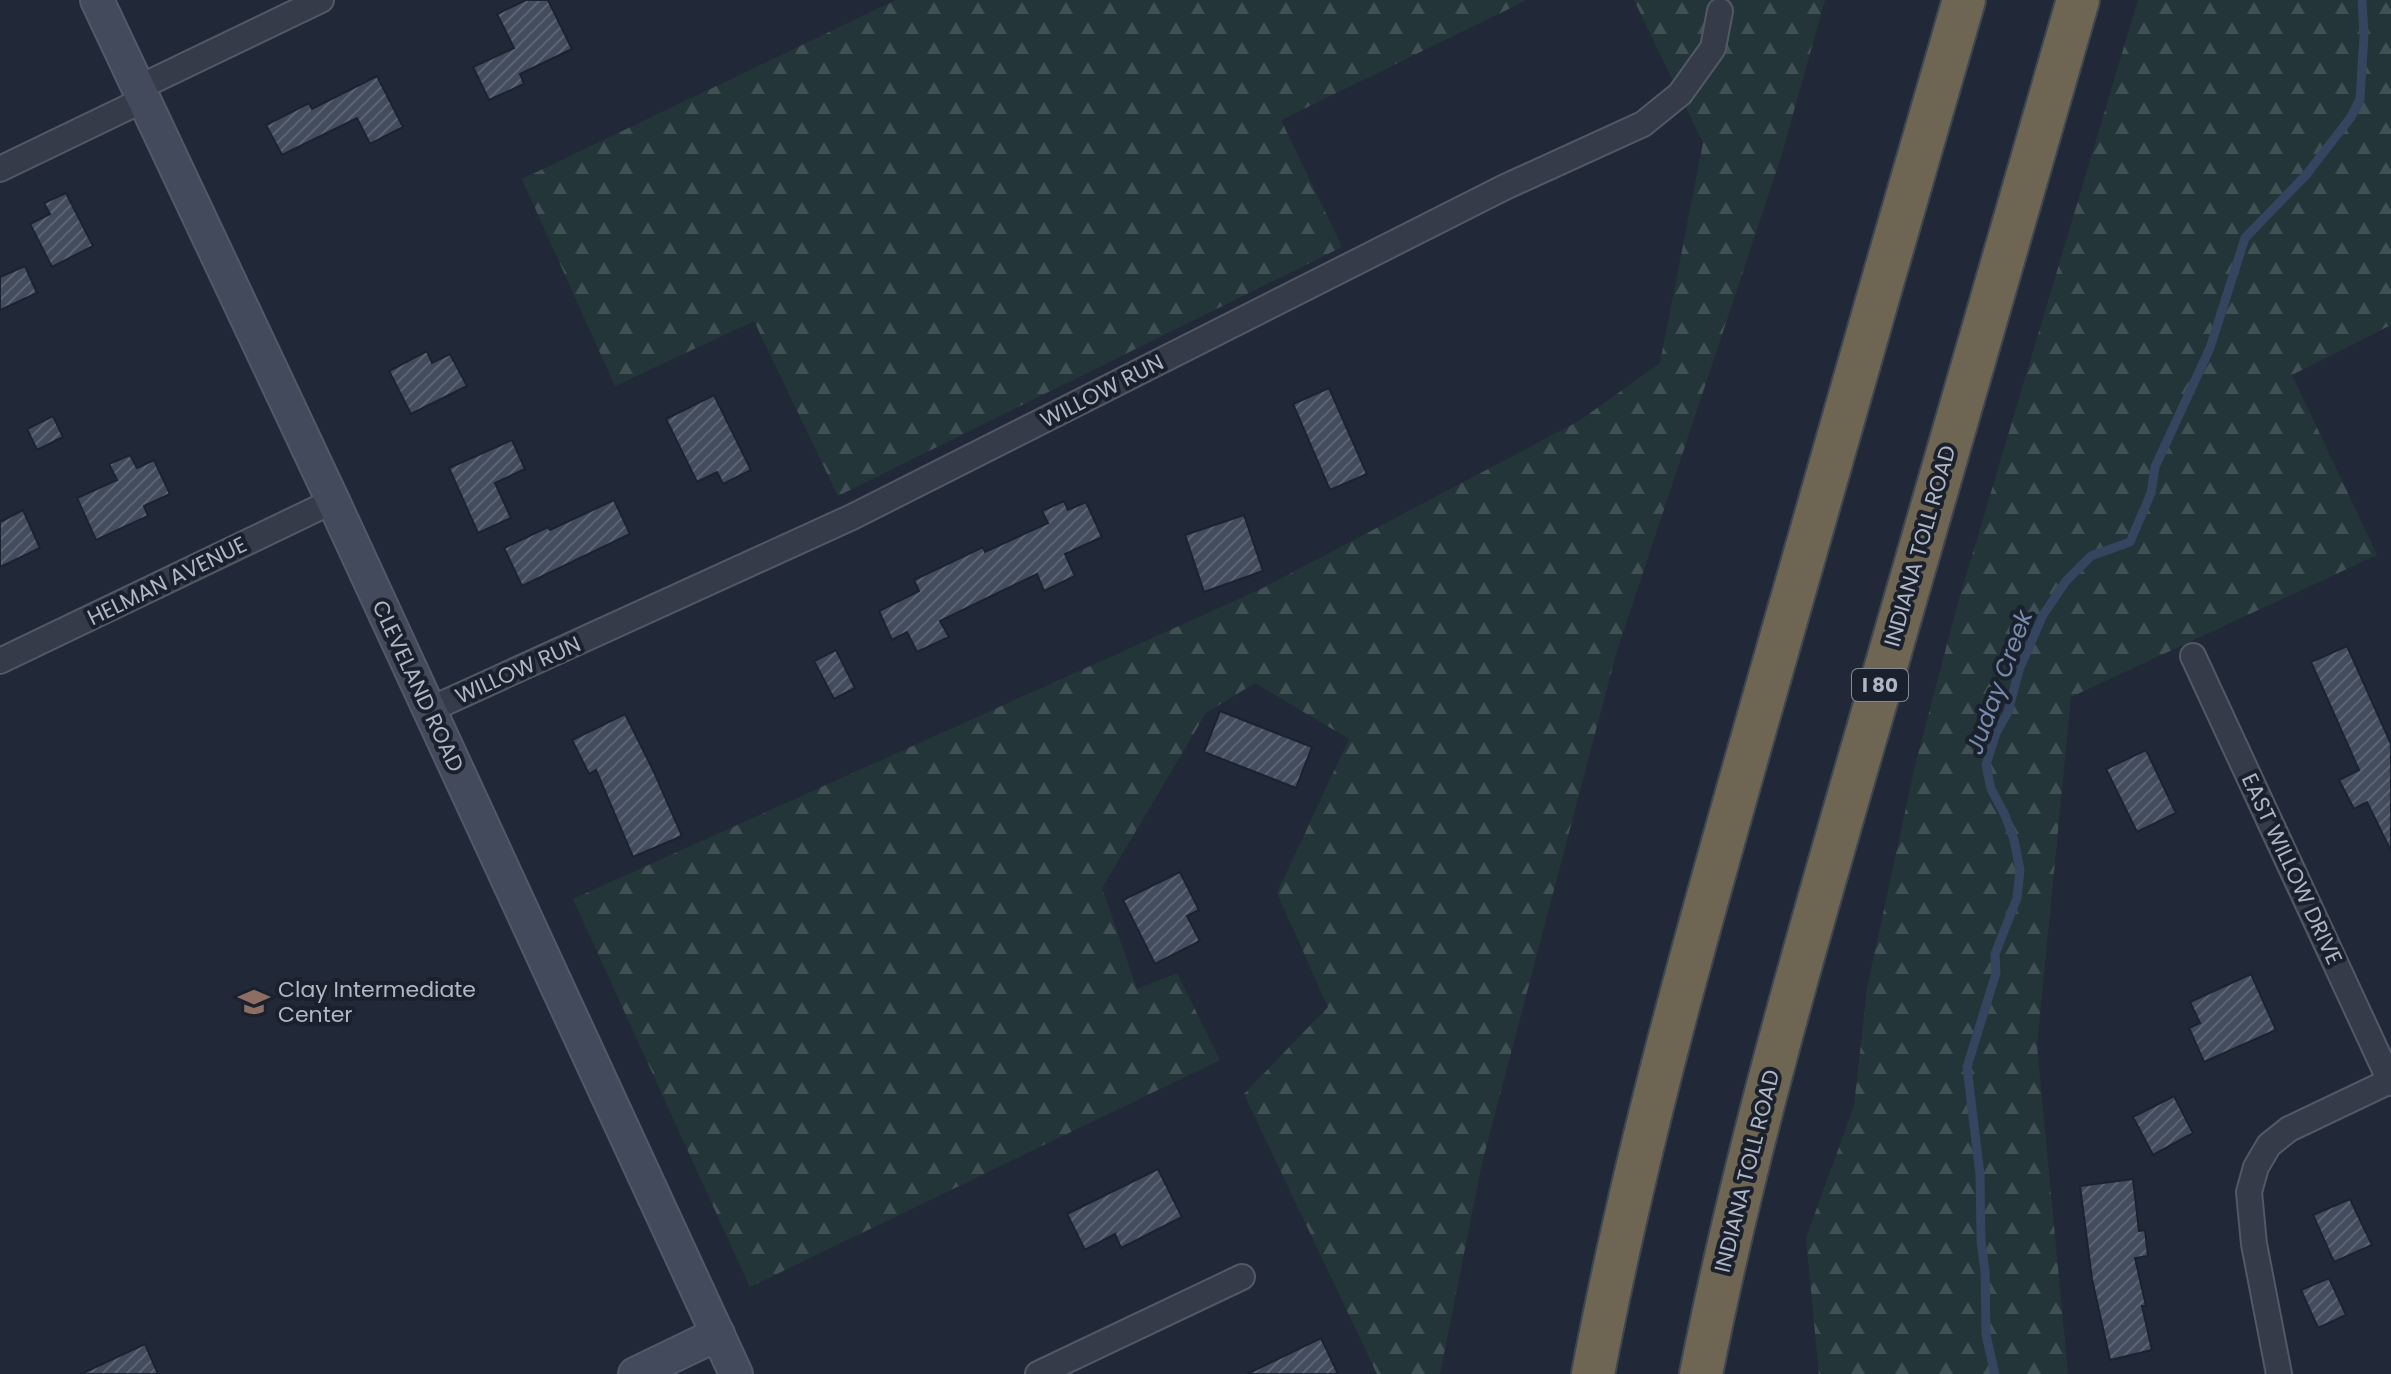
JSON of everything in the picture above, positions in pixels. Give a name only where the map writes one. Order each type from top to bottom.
[{"type":"highway","points":[[1593,1374],[1610,1282],[1664,1057],[1964,0]]},
{"type":"highway","name":"INDIANA TOLL ROAD","points":[[1701,1374],[1721,1271],[1767,1086],[1923,530],[2078,0]]},
{"type":"main road","name":"CLEVELAND ROAD","points":[[97,0],[333,501],[736,1374]]},
{"type":"main road","points":[[635,1374],[718,1334]]},
{"type":"street","points":[[0,169],[321,0]]},
{"type":"street","name":"WILLOW RUN","points":[[429,710],[852,517],[1505,187],[1643,124],[1680,94],[1713,48],[1720,11]]},
{"type":"street","name":"HELMAN AVENUE","points":[[0,661],[333,501]]},
{"type":"street","name":"EAST WILLOW DRIVE","points":[[2193,656],[2391,1082]]},
{"type":"street","points":[[2279,1374],[2254,1244],[2249,1192],[2256,1167],[2269,1145],[2289,1129],[2391,1082]]},
{"type":"street","points":[[1038,1374],[1242,1277]]},
{"type":"green space","points":[[896,0],[1527,0],[1281,120],[1342,247],[838,496],[754,321],[615,386],[522,179]]},
{"type":"green space","points":[[1634,0],[1825,0],[1781,157],[1616,654],[1482,1163],[1440,1374],[1377,1374],[1244,1094],[1328,1007],[1277,893],[1349,739],[1255,683],[1206,713],[1102,888],[1137,989],[1177,973],[1220,1060],[750,1287],[573,899],[1261,589],[1579,421],[1660,363],[1703,143]]},
{"type":"green space","points":[[2138,0],[2391,0],[2391,325],[2292,375],[2377,555],[2071,697],[2037,1046],[2068,1374],[1819,1374],[1806,1238],[1854,1106],[1867,988],[1915,766],[1957,606]]},
{"type":"building","points":[[526,0],[548,0],[572,49],[520,74],[524,84],[489,100],[473,67],[514,48],[497,14]]},
{"type":"building","points":[[377,76],[403,127],[370,144],[357,118],[282,155],[266,125],[309,103],[312,109]]},
{"type":"building","points":[[66,193],[93,246],[52,267],[30,224],[50,214],[44,203]]},
{"type":"building","points":[[25,266],[37,293],[0,310],[0,277]]},
{"type":"building","points":[[427,351],[432,363],[450,354],[467,386],[411,414],[389,371]]},
{"type":"building","points":[[1329,388],[1367,474],[1330,490],[1293,404]]},
{"type":"building","points":[[714,395],[751,470],[723,484],[717,472],[697,482],[666,419]]},
{"type":"building","points":[[53,416],[63,437],[37,450],[27,429]]},
{"type":"building","points":[[512,440],[525,469],[495,483],[511,518],[478,533],[449,468]]},
{"type":"building","points":[[130,455],[137,468],[154,460],[170,494],[144,506],[148,516],[96,540],[77,498],[117,480],[109,464]]},
{"type":"building","points":[[614,500],[630,534],[522,586],[504,548]]},
{"type":"building","points":[[1064,501],[1068,510],[1086,502],[1102,537],[1065,554],[1075,576],[1044,591],[1037,574],[940,621],[949,637],[917,652],[907,632],[892,640],[879,611],[919,591],[914,580],[983,547],[985,552],[1048,523],[1042,511]]},
{"type":"building","points":[[23,510],[40,548],[0,567],[0,522]]},
{"type":"building","points":[[1244,515],[1263,571],[1204,592],[1185,535]]},
{"type":"building","points":[[2347,646],[2391,744],[2391,851],[2367,802],[2354,809],[2339,780],[2359,770],[2311,662]]},
{"type":"building","points":[[836,650],[855,688],[834,699],[814,661]]},
{"type":"building","points":[[1220,711],[1312,747],[1296,788],[1204,752]]},
{"type":"building","points":[[625,714],[682,836],[633,857],[596,770],[589,774],[572,740]]},
{"type":"building","points":[[2146,750],[2176,813],[2137,832],[2106,769]]},
{"type":"building","points":[[1180,872],[1199,910],[1187,916],[1200,941],[1155,964],[1123,900]]},
{"type":"building","points":[[2251,974],[2276,1030],[2204,1062],[2189,1028],[2200,1023],[2190,1002]]},
{"type":"building","points":[[2174,1096],[2193,1133],[2153,1155],[2133,1117]]},
{"type":"building","points":[[1158,1169],[1182,1217],[1121,1248],[1115,1234],[1085,1250],[1067,1214]]},
{"type":"building","points":[[2133,1179],[2139,1231],[2145,1230],[2148,1256],[2135,1258],[2152,1350],[2110,1360],[2092,1279],[2080,1186]]},
{"type":"building","points":[[2350,1199],[2372,1245],[2334,1262],[2313,1215]]},
{"type":"building","points":[[2329,1278],[2346,1315],[2318,1328],[2301,1290]]},
{"type":"building","points":[[1321,1338],[1338,1374],[1247,1374]]},
{"type":"building","points":[[145,1344],[158,1374],[81,1374]]},
{"type":"waterway","name":"Juday Creek","points":[[1995,1374],[1986,1335],[1980,1175],[1967,1067],[1996,973],[1995,954],[2017,898],[2020,870],[2014,840],[1991,789],[1986,765],[1996,733],[2008,712],[2019,670],[2043,615],[2066,581],[2091,556],[2130,542],[2151,493],[2155,467],[2210,348],[2245,238],[2306,175],[2351,117],[2360,99],[2364,35],[2362,0]]},
{"type":"place","name":"Clay Intermediate Center","points":[[254,1002]]}]
